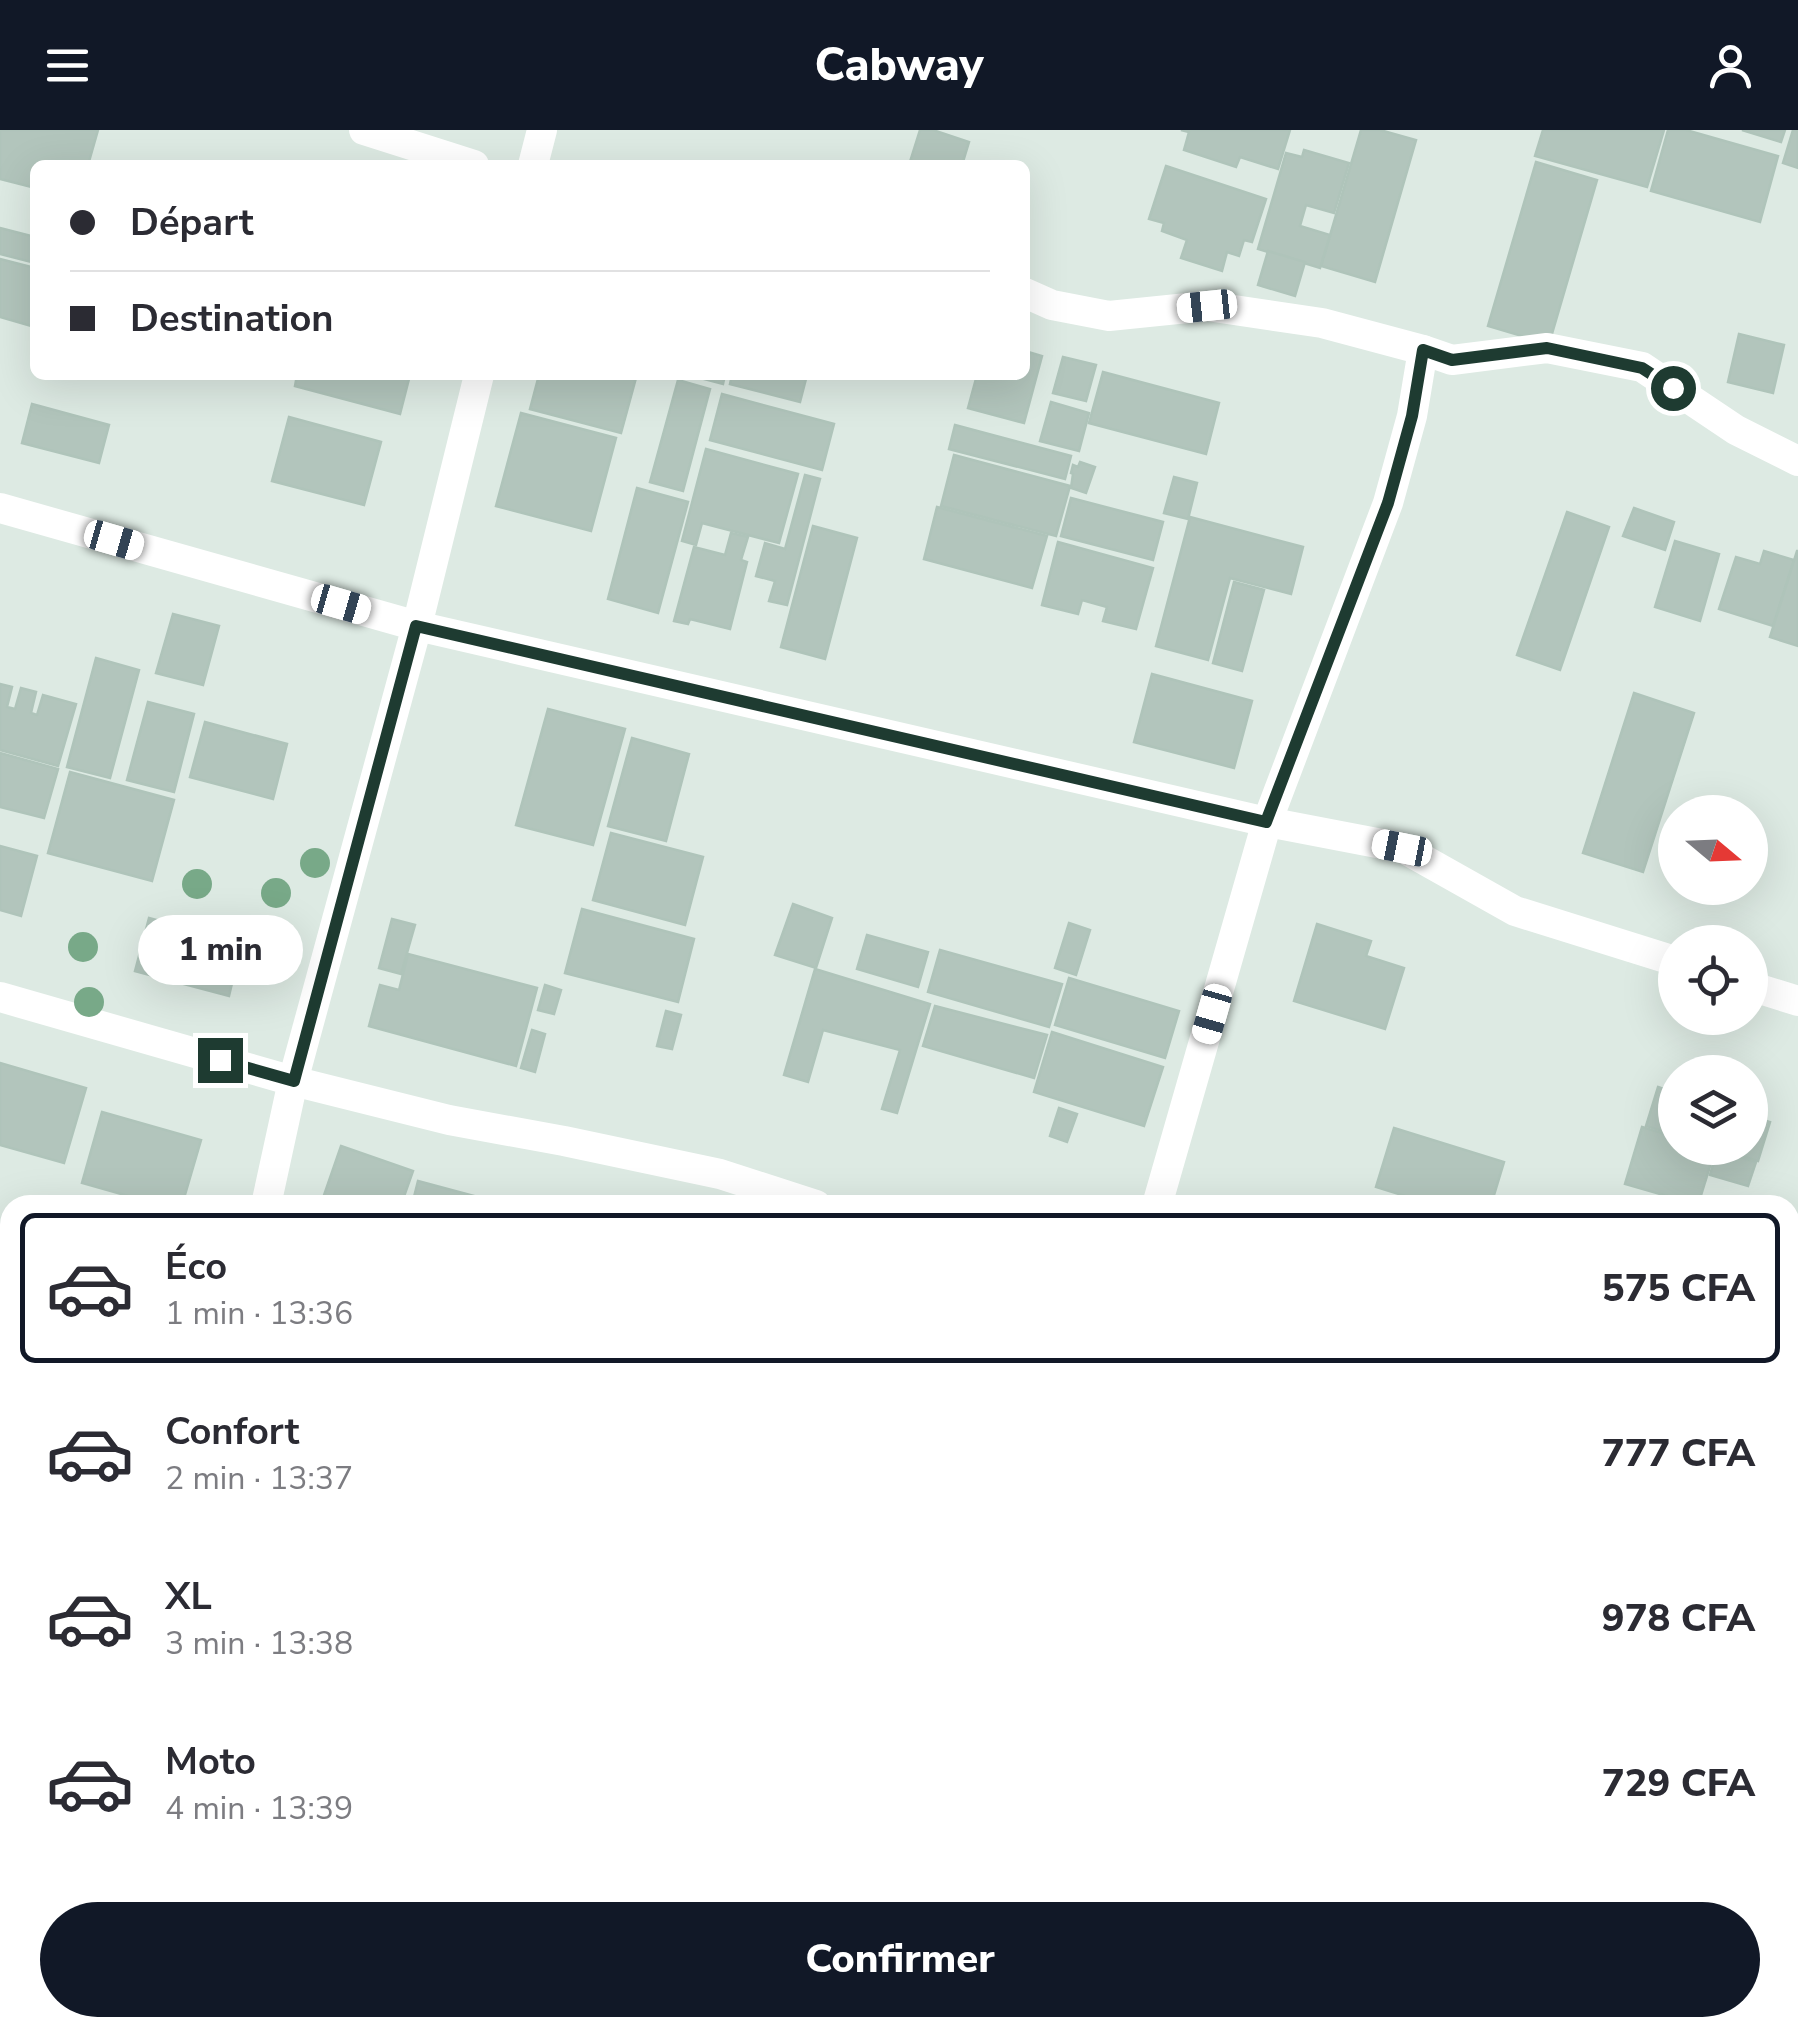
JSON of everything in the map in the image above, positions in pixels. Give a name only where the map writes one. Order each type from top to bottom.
[{"type":"street","points":[[364,130],[458,160]]},
{"type":"street","points":[[533,160],[542,130]]},
{"type":"street","points":[[1030,295],[1052,305],[1109,316],[1207,306],[1322,324],[1452,360],[1547,348],[1642,368],[1736,430],[1798,461]]},
{"type":"street","points":[[1159,1195],[1266,822],[1388,503],[1412,416],[1423,350]]},
{"type":"street","points":[[268,1195],[294,1081],[479,380]]},
{"type":"street","points":[[0,508],[416,626],[1266,822],[1402,848],[1515,910],[1658,956]]},
{"type":"street","points":[[1768,992],[1798,1001]]},
{"type":"street","points":[[0,997],[294,1081],[448,1120],[720,1174],[785,1195]]},
{"type":"building","points":[[0,130],[98,130],[89,160],[30,160],[30,187],[0,179]]},
{"type":"building","points":[[920,130],[933,130],[969,142],[964,160],[911,160]]},
{"type":"building","points":[[1181,130],[1290,130],[1278,169],[1240,157],[1236,167],[1184,150],[1189,132]]},
{"type":"building","points":[[1361,130],[1380,130],[1416,140],[1375,282],[1321,266]]},
{"type":"building","points":[[1543,130],[1664,130],[1647,187],[1535,156]]},
{"type":"building","points":[[1668,130],[1686,130],[1778,156],[1760,222],[1651,191]]},
{"type":"building","points":[[1742,130],[1785,130],[1781,142]]},
{"type":"building","points":[[1793,130],[1798,130],[1798,168],[1783,163]]},
{"type":"building","points":[[1304,150],[1349,163],[1334,213],[1306,205],[1300,226],[1330,235],[1320,268],[1258,249],[1286,153],[1302,157]]},
{"type":"building","points":[[1536,162],[1597,180],[1549,344],[1488,326]]},
{"type":"building","points":[[1166,166],[1266,199],[1252,242],[1244,240],[1239,256],[1227,252],[1222,271],[1181,258],[1187,240],[1162,231],[1164,223],[1149,219]]},
{"type":"building","points":[[0,228],[30,236],[30,262],[0,254]]},
{"type":"building","points":[[1268,251],[1305,262],[1295,296],[1258,285]]},
{"type":"building","points":[[0,259],[30,267],[30,326],[0,317]]},
{"type":"building","points":[[1739,334],[1784,345],[1773,393],[1728,382]]},
{"type":"building","points":[[1030,352],[1042,356],[1024,423],[968,408],[976,380],[1030,380]]},
{"type":"building","points":[[1063,357],[1096,365],[1086,401],[1053,393]]},
{"type":"building","points":[[1103,372],[1219,403],[1206,454],[1089,423]]},
{"type":"building","points":[[296,380],[409,380],[400,414],[295,386]]},
{"type":"building","points":[[538,380],[635,380],[621,433],[530,409]]},
{"type":"building","points":[[678,380],[710,389],[683,491],[650,482]]},
{"type":"building","points":[[731,380],[806,380],[800,402],[730,384]]},
{"type":"building","points":[[722,394],[834,424],[822,470],[710,440]]},
{"type":"building","points":[[1051,402],[1089,413],[1079,451],[1040,441]]},
{"type":"building","points":[[32,404],[109,425],[99,463],[22,443]]},
{"type":"building","points":[[521,413],[616,438],[591,531],[496,506]]},
{"type":"building","points":[[289,417],[381,442],[364,505],[272,481]]},
{"type":"building","points":[[955,425],[1071,456],[1065,479],[949,449]]},
{"type":"building","points":[[706,449],[798,474],[779,543],[702,523],[696,545],[682,541]]},
{"type":"building","points":[[954,455],[1070,486],[1056,536],[941,506]]},
{"type":"building","points":[[1080,462],[1095,467],[1086,493],[1071,488],[1073,465],[1078,467]]},
{"type":"building","points":[[805,475],[820,479],[787,605],[769,601],[775,581],[756,576],[765,543],[785,549]]},
{"type":"building","points":[[1174,477],[1197,483],[1188,519],[1164,513]]},
{"type":"building","points":[[637,488],[688,502],[658,613],[608,599]]},
{"type":"building","points":[[1071,498],[1163,522],[1153,560],[1061,536]]},
{"type":"building","points":[[937,507],[1047,536],[1032,588],[924,559]]},
{"type":"building","points":[[1634,508],[1674,522],[1665,550],[1623,536]]},
{"type":"building","points":[[1567,512],[1609,527],[1560,670],[1517,655]]},
{"type":"building","points":[[1190,517],[1303,547],[1291,594],[1230,578],[1208,660],[1156,646]]},
{"type":"building","points":[[813,526],[857,538],[825,659],[781,647]]},
{"type":"building","points":[[731,533],[748,537],[741,560],[747,562],[730,629],[690,619],[688,624],[674,621],[694,547],[725,555]]},
{"type":"building","points":[[1675,541],[1719,554],[1700,621],[1655,607]]},
{"type":"building","points":[[1058,542],[1153,568],[1136,629],[1103,621],[1107,607],[1082,600],[1078,614],[1042,605]]},
{"type":"building","points":[[1764,551],[1794,560],[1773,626],[1719,609],[1736,557],[1760,564]]},
{"type":"building","points":[[1798,551],[1798,646],[1770,637]]},
{"type":"building","points":[[1234,582],[1264,590],[1242,671],[1213,663]]},
{"type":"building","points":[[173,614],[219,626],[203,685],[156,673]]},
{"type":"building","points":[[96,658],[139,670],[110,778],[67,767]]},
{"type":"building","points":[[1152,674],[1252,701],[1234,768],[1134,742]]},
{"type":"building","points":[[0,684],[12,687],[7,707],[15,709],[21,688],[36,692],[31,713],[37,715],[43,695],[76,704],[58,766],[0,750]]},
{"type":"building","points":[[1634,693],[1694,713],[1668,795],[1658,795],[1658,825],[1643,872],[1583,853]]},
{"type":"building","points":[[148,702],[194,714],[174,792],[127,780]]},
{"type":"building","points":[[548,709],[625,729],[593,845],[516,825]]},
{"type":"building","points":[[205,722],[287,744],[273,799],[190,777]]},
{"type":"building","points":[[632,738],[689,754],[666,841],[608,826]]},
{"type":"building","points":[[0,753],[58,769],[44,818],[0,807]]},
{"type":"building","points":[[70,772],[174,800],[152,881],[48,853]]},
{"type":"building","points":[[611,833],[703,857],[685,925],[593,900]]},
{"type":"building","points":[[0,846],[37,856],[21,916],[0,910]]},
{"type":"building","points":[[793,904],[832,918],[816,968],[775,955]]},
{"type":"building","points":[[582,909],[694,939],[678,1002],[565,973]]},
{"type":"building","points":[[149,918],[230,940],[221,972],[234,975],[229,996],[135,971]]},
{"type":"building","points":[[392,919],[415,925],[401,974],[379,968]]},
{"type":"building","points":[[1069,923],[1090,930],[1076,975],[1055,968]]},
{"type":"building","points":[[1317,924],[1371,941],[1366,956],[1404,968],[1385,1029],[1294,1001]]},
{"type":"building","points":[[867,935],[928,952],[918,987],[857,969]]},
{"type":"building","points":[[940,950],[1062,984],[1049,1027],[928,992]]},
{"type":"building","points":[[408,954],[537,988],[516,1066],[369,1026],[380,985],[399,990]]},
{"type":"building","points":[[815,969],[930,1004],[897,1113],[882,1109],[900,1050],[823,1030],[808,1082],[784,1075]]},
{"type":"building","points":[[1069,978],[1179,1011],[1165,1058],[1055,1025]]},
{"type":"building","points":[[545,985],[561,990],[554,1014],[538,1010]]},
{"type":"building","points":[[935,1006],[1047,1035],[1034,1078],[923,1046]]},
{"type":"building","points":[[666,1011],[681,1015],[672,1049],[657,1046]]},
{"type":"building","points":[[532,1030],[545,1034],[535,1072],[521,1068]]},
{"type":"building","points":[[1052,1032],[1163,1067],[1144,1126],[1034,1092]]},
{"type":"building","points":[[0,1063],[86,1088],[64,1163],[0,1145]]},
{"type":"building","points":[[1658,1087],[1658,1130],[1646,1126]]},
{"type":"building","points":[[1059,1108],[1077,1114],[1067,1142],[1050,1136]]},
{"type":"building","points":[[102,1112],[201,1140],[185,1195],[125,1195],[82,1183]]},
{"type":"building","points":[[1642,1127],[1658,1132],[1658,1165],[1710,1165],[1701,1195],[1663,1195],[1625,1184]]},
{"type":"building","points":[[1394,1128],[1504,1162],[1494,1195],[1402,1195],[1376,1187]]},
{"type":"building","points":[[341,1146],[413,1171],[405,1195],[324,1195]]},
{"type":"building","points":[[1713,1165],[1755,1165],[1748,1186],[1710,1175]]},
{"type":"building","points":[[418,1181],[470,1195],[414,1195]]},
{"type":"route","points":[[220,1060],[294,1081],[416,626],[1266,822],[1388,503],[1412,416],[1423,350],[1452,360],[1547,348],[1642,368],[1673,388]]}]
